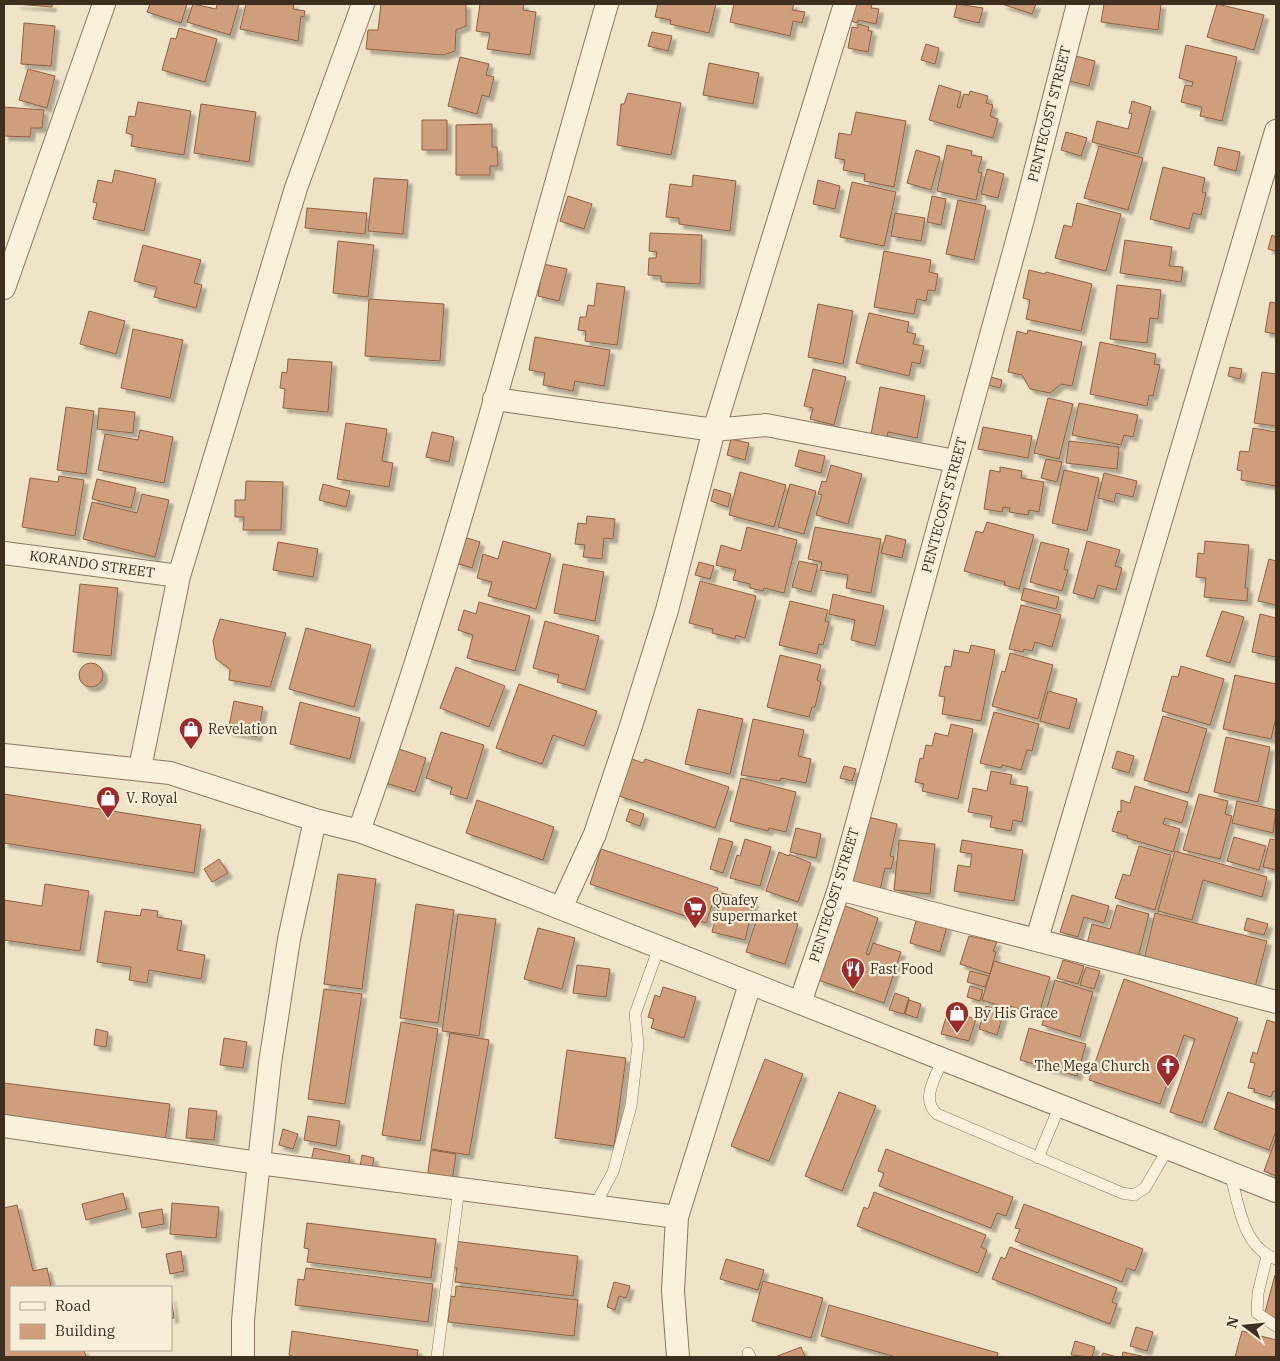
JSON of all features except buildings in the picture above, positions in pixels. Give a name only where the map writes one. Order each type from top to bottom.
[{"type":"street","points":[[4,288],[104,4]]},
{"type":"street","points":[[140,768],[179,576],[296,188],[363,4]]},
{"type":"street","points":[[359,831],[428,630],[464,510],[494,398],[607,4]]},
{"type":"street","points":[[561,908],[595,834],[630,729],[666,610],[714,430],[845,4]]},
{"type":"street","name":"PENTECOST STREET","points":[[800,1003],[839,889],[1024,215],[1078,4]]},
{"type":"street","points":[[1037,939],[1276,132]]},
{"type":"street","points":[[494,398],[714,430],[766,425],[955,462]]},
{"type":"street","name":"KORANDO STREET","points":[[4,552],[179,576]]},
{"type":"street","points":[[4,755],[140,768],[170,773],[315,820],[359,831],[561,908],[1276,1191]]},
{"type":"street","points":[[243,1357],[244,1311],[270,1063],[289,939],[315,820]]},
{"type":"street","points":[[839,889],[1276,1002]]},
{"type":"street","points":[[678,1357],[674,1291],[677,1217],[750,984]]},
{"type":"street","points":[[4,1126],[259,1163],[677,1217]]},
{"type":"lane","points":[[594,1207],[613,1172],[630,1106],[638,1045],[635,1014],[659,947]]},
{"type":"lane","points":[[943,1059],[929,1093],[931,1109],[937,1114],[1122,1194],[1134,1195],[1145,1188],[1169,1148]]},
{"type":"lane","points":[[1038,1158],[1060,1105]]},
{"type":"lane","points":[[1230,1173],[1248,1237],[1271,1258],[1258,1293],[1257,1313],[1276,1326]]},
{"type":"lane","points":[[437,1357],[459,1189]]},
{"type":"place","name":"Revelation","points":[[191,750]]},
{"type":"place","name":"V. Royal","points":[[108,819]]},
{"type":"place","name":"Quafey supermarket","points":[[695,929]]},
{"type":"place","name":"Fast Food","points":[[853,990]]},
{"type":"place","name":"By His Grace","points":[[957,1034]]},
{"type":"place","name":"The Mega Church","points":[[1168,1087]]}]
